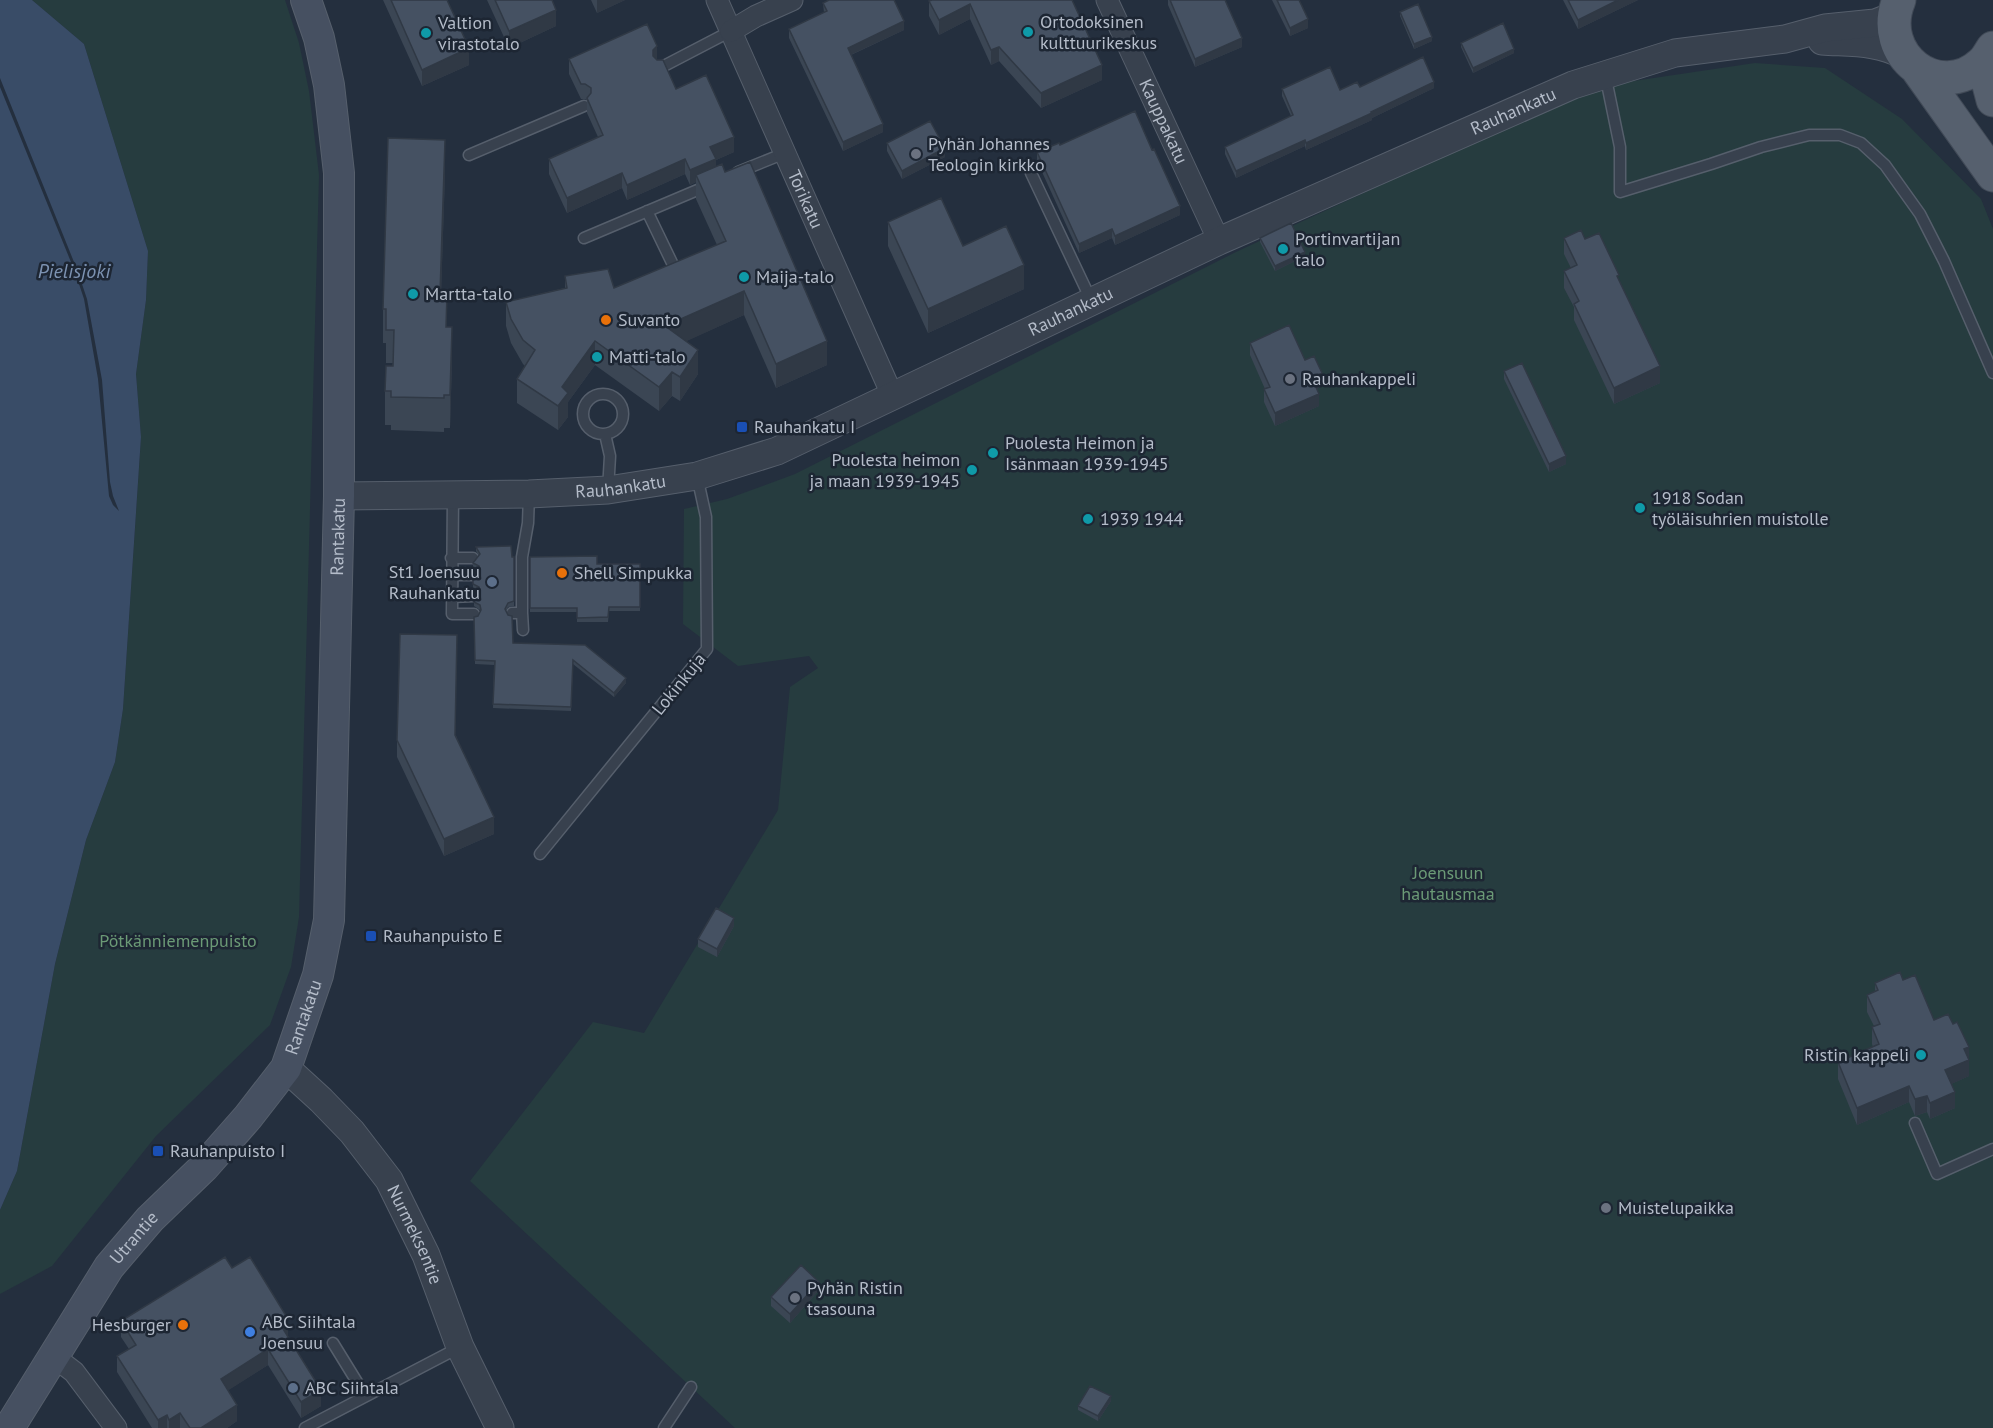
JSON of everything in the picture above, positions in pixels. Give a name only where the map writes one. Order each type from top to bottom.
[{"type":"main road","name":"Rantakatu","points":[[286,1068],[318,975],[329,920],[339,496],[339,174],[329,85],[319,38],[306,0]]},
{"type":"main road","points":[[1896,7],[1894,35],[1910,62],[1993,175]]},
{"type":"main road","points":[[1910,62],[1935,76],[1952,77],[1969,72],[1988,55]]},
{"type":"main road","points":[[1988,55],[1993,100]]},
{"type":"main road","name":"Utrantie","points":[[9,1428],[109,1267],[150,1219],[204,1167],[248,1117],[286,1068]]},
{"type":"street","name":"Torikatu","points":[[717,0],[893,397]]},
{"type":"street","points":[[731,31],[756,16],[792,0]]},
{"type":"street","name":"Kauppakatu","points":[[1107,0],[1219,242]]},
{"type":"street","name":"Rauhankatu","points":[[339,496],[529,494],[608,490],[697,476],[777,451],[1219,242],[1574,85],[1675,53],[1785,39],[1825,28],[1875,23],[1888,18],[1896,7]]},
{"type":"street","name":"Rauhankatu","points":[[1785,39],[1872,44],[1890,48],[1910,62]]},
{"type":"street","name":"Nurmeksentie","points":[[286,1068],[352,1132],[389,1180],[426,1255],[460,1347],[500,1428]]},
{"type":"street","points":[[53,1356],[74,1372],[116,1428]]},
{"type":"lane","points":[[660,68],[731,31]]},
{"type":"lane","points":[[1605,74],[1620,147],[1620,192],[1761,147],[1809,135],[1840,135],[1861,142],[1885,165],[1920,214],[1944,261],[1993,374]]},
{"type":"lane","points":[[469,155],[584,106]]},
{"type":"lane","points":[[584,238],[785,153]]},
{"type":"lane","points":[[1031,173],[1092,302]]},
{"type":"lane","points":[[647,211],[675,269]]},
{"type":"lane","points":[[605,434],[610,456],[608,490]]},
{"type":"lane","name":"Lokinkuja","points":[[540,854],[707,649],[706,517],[697,476]]},
{"type":"lane","points":[[522,630],[517,613],[517,557],[528,523],[529,494]]},
{"type":"lane","points":[[453,495],[452,614],[474,614]]},
{"type":"lane","points":[[451,558],[473,558]]},
{"type":"lane","points":[[452,575],[473,575]]},
{"type":"lane","points":[[452,597],[473,596]]},
{"type":"lane","points":[[1915,1123],[1937,1174],[1993,1149]]},
{"type":"lane","points":[[333,1343],[365,1395]]},
{"type":"lane","points":[[305,1428],[460,1347]]},
{"type":"lane","points":[[664,1428],[691,1387]]},
{"type":"green space","name":"Pötkänniemenpuisto","points":[[32,0],[285,0],[299,43],[309,91],[319,175],[299,917],[291,967],[270,1025],[156,1136],[52,1266],[0,1294],[0,1210],[17,1171],[55,964],[86,840],[115,762],[123,709],[141,438],[136,374],[146,300],[148,251],[84,44]]},
{"type":"green space","name":"Joensuun hautausmaa","points":[[1755,63],[1825,68],[1902,119],[1981,199],[1993,229],[1993,1428],[735,1428],[470,1181],[593,1022],[644,1033],[778,810],[790,687],[818,668],[809,656],[738,666],[683,624],[684,509],[727,499],[795,474],[1236,252],[1593,87]]},
{"type":"water","name":"Pielisjoki","points":[[0,0],[32,0],[84,44],[148,251],[146,300],[136,374],[141,437],[123,709],[115,762],[86,840],[55,964],[17,1171],[0,1210]]},
{"type":"pier","points":[[0,78],[87,299],[102,380],[110,482],[119,511],[109,496],[98,379],[84,299],[0,87]]},
{"type":"building","name":"Valtion virastotalo","points":[[391,0],[447,0],[469,48],[422,70]]},
{"type":"building","points":[[495,0],[552,0],[556,10],[509,31]]},
{"type":"building","points":[[829,0],[894,0],[904,21],[848,48],[883,124],[843,142],[789,29],[827,11],[823,3]]},
{"type":"building","name":"Ortodoksinen kulttuurikeskus","points":[[1072,0],[1102,65],[1041,93],[999,47],[991,50],[970,4],[939,20],[929,1]]},
{"type":"building","points":[[1170,0],[1225,0],[1242,38],[1195,59]]},
{"type":"building","points":[[1277,0],[1299,0],[1308,19],[1290,28]]},
{"type":"building","points":[[1568,0],[1618,0],[1578,20]]},
{"type":"building","points":[[1418,4],[1432,37],[1414,44],[1400,12]]},
{"type":"building","points":[[1503,23],[1514,49],[1473,68],[1461,43]]},
{"type":"building","points":[[647,24],[657,46],[653,50],[653,56],[657,60],[663,60],[676,89],[706,75],[734,137],[710,147],[716,159],[690,170],[685,159],[627,185],[622,173],[567,198],[549,159],[603,135],[587,98],[591,93],[591,88],[581,84],[569,59]]},
{"type":"building","points":[[1423,57],[1434,82],[1306,143],[1305,140],[1236,171],[1225,147],[1293,115],[1282,89],[1330,67],[1340,90],[1357,82],[1360,87]]},
{"type":"building","points":[[1135,111],[1180,206],[1115,236],[1112,229],[1079,244],[1037,152],[1059,143],[1060,145]]},
{"type":"building","name":"Pyhän Johannes Teologin kirkko","points":[[930,121],[945,148],[902,171],[887,143]]},
{"type":"building","name":"Martta-talo","points":[[388,138],[445,140],[440,294],[447,294],[446,327],[452,327],[450,395],[444,395],[444,398],[391,397],[391,391],[385,391],[386,366],[393,366],[394,330],[386,330],[386,309],[383,309]]},
{"type":"building","points":[[750,162],[827,341],[776,364],[744,291],[665,326],[698,350],[680,377],[672,372],[659,387],[595,341],[562,387],[568,393],[558,406],[517,379],[535,350],[523,340],[511,319],[506,302],[567,288],[565,276],[608,269],[614,288],[726,241],[696,175],[722,164],[725,172]]},
{"type":"building","points":[[941,198],[963,246],[1006,226],[1024,265],[928,309],[888,222]]},
{"type":"building","name":"Portinvartijan talo","points":[[1291,223],[1305,252],[1275,266],[1260,238]]},
{"type":"building","points":[[1581,230],[1585,239],[1599,233],[1660,366],[1614,388],[1574,304],[1579,301],[1564,271],[1577,265],[1564,238]]},
{"type":"building","name":"Rauhankappeli","points":[[1289,325],[1305,360],[1314,356],[1322,373],[1312,378],[1319,394],[1275,413],[1264,389],[1270,387],[1250,343]]},
{"type":"building","points":[[1522,363],[1566,456],[1549,464],[1504,371]]},
{"type":"building","points":[[511,546],[512,557],[514,557],[514,601],[508,603],[505,609],[508,615],[512,616],[513,643],[585,645],[626,678],[614,693],[573,660],[571,707],[493,704],[495,661],[475,660],[474,617],[478,616],[481,610],[480,605],[474,602],[480,592],[479,587],[473,584],[473,578],[477,577],[480,571],[479,566],[473,563],[480,554],[476,547]]},
{"type":"building","points":[[597,556],[597,564],[640,564],[640,607],[609,607],[608,617],[577,618],[577,608],[530,608],[530,557]]},
{"type":"building","points":[[400,634],[457,635],[455,735],[494,817],[444,839],[397,740]]},
{"type":"building","points":[[716,908],[734,918],[717,949],[698,939]]},
{"type":"building","name":"Ristin kappeli","points":[[1900,972],[1903,980],[1915,975],[1934,1020],[1948,1014],[1953,1024],[1957,1022],[1969,1047],[1964,1049],[1969,1060],[1945,1070],[1955,1092],[1930,1103],[1927,1096],[1915,1099],[1909,1086],[1857,1108],[1838,1062],[1879,1044],[1872,1027],[1880,1024],[1867,995],[1878,990],[1875,983]]},
{"type":"building","points":[[225,1257],[232,1268],[250,1257],[288,1319],[280,1324],[321,1390],[301,1402],[268,1349],[221,1379],[237,1405],[201,1428],[190,1428],[180,1413],[169,1420],[167,1415],[158,1420],[117,1356],[136,1345],[121,1321]]},
{"type":"building","name":"Pyhän Ristin tsasouna","points":[[801,1265],[819,1282],[790,1314],[771,1297]]},
{"type":"building","points":[[1090,1386],[1111,1396],[1098,1416],[1078,1406]]},
{"type":"place","name":"Ortodoksinen kulttuurikeskus","points":[[1028,32]]},
{"type":"place","name":"Valtion virastotalo","points":[[426,33]]},
{"type":"place","name":"Pyhän Johannes Teologin kirkko","points":[[916,154]]},
{"type":"place","name":"Portinvartijan talo","points":[[1283,249]]},
{"type":"place","name":"Maija-talo","points":[[744,277]]},
{"type":"place","name":"Martta-talo","points":[[413,294]]},
{"type":"place","name":"Suvanto","points":[[606,320]]},
{"type":"place","name":"Matti-talo","points":[[597,357]]},
{"type":"place","name":"Rauhankappeli","points":[[1290,379]]},
{"type":"place","name":"Rauhankatu I","points":[[742,427]]},
{"type":"place","name":"Puolesta Heimon ja Isänmaan 1939-1945","points":[[993,453]]},
{"type":"place","name":"Puolesta heimon ja maan 1939-1945","points":[[972,470]]},
{"type":"place","name":"1918 Sodan työläisuhrien muistolle","points":[[1640,508]]},
{"type":"place","name":"1939 1944","points":[[1088,519]]},
{"type":"place","name":"Shell Simpukka","points":[[562,573]]},
{"type":"place","name":"St1 Joensuu Rauhankatu","points":[[492,582]]},
{"type":"place","name":"Rauhanpuisto E","points":[[371,936]]},
{"type":"place","name":"Ristin kappeli","points":[[1921,1055]]},
{"type":"place","name":"Rauhanpuisto I","points":[[158,1151]]},
{"type":"place","name":"Muistelupaikka","points":[[1606,1208]]},
{"type":"place","name":"Pyhän Ristin tsasouna","points":[[795,1298]]},
{"type":"place","name":"Hesburger","points":[[183,1325]]},
{"type":"place","name":"ABC Siihtala Joensuu","points":[[250,1332]]},
{"type":"place","name":"ABC Siihtala","points":[[293,1388]]}]
